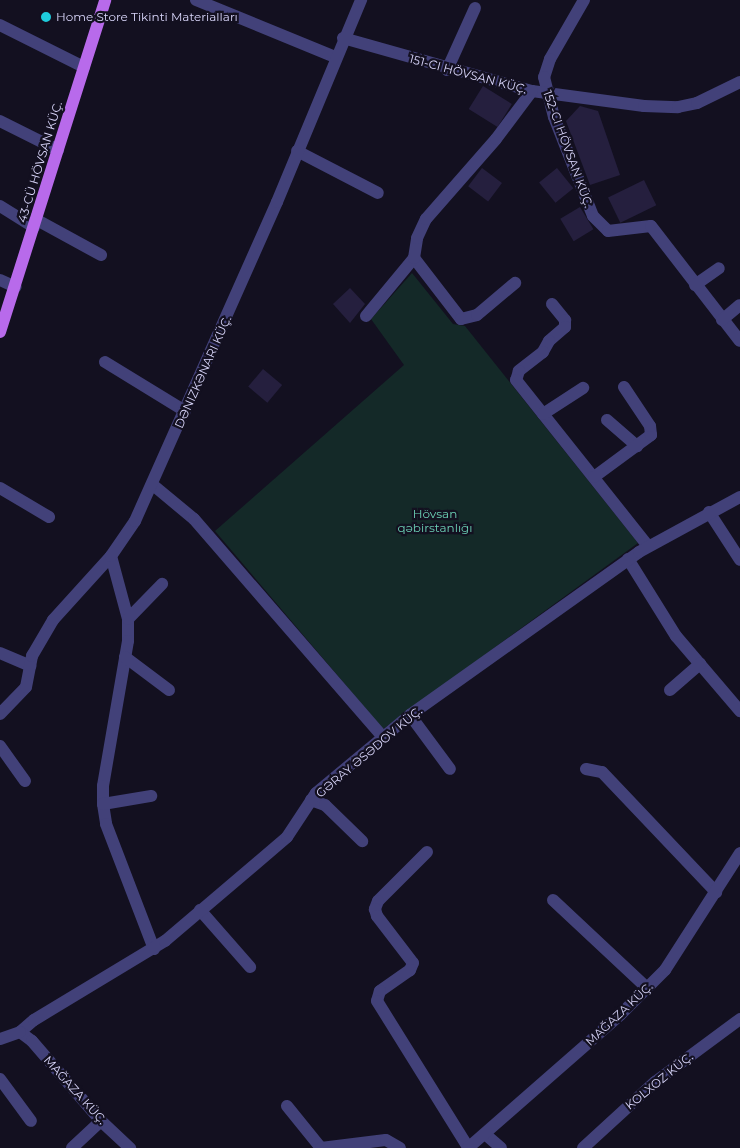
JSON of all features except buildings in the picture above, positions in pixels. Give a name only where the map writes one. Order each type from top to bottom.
[{"type":"main road","name":"43-CÜ HÖVSAN KÜÇ.","points":[[0,332],[16,287],[105,0]]},
{"type":"street","points":[[196,0],[335,57]]},
{"type":"street","points":[[0,714],[26,687],[32,656],[53,620],[111,556],[135,521],[153,486],[360,0]]},
{"type":"street","name":"152-CI HÖVSAN KÜÇ.","points":[[584,0],[550,59],[544,77],[546,92],[572,166],[599,224],[615,232],[644,224],[651,226],[740,341]]},
{"type":"street","points":[[447,70],[475,8]]},
{"type":"street","points":[[0,25],[84,67]]},
{"type":"street","name":"151-CI HÖVSAN KÜÇ.","points":[[343,38],[447,70],[532,91],[644,106],[678,108],[697,103],[740,82]]},
{"type":"street","points":[[366,316],[414,258],[417,238],[426,219],[496,139],[532,91]]},
{"type":"street","points":[[0,121],[58,150]]},
{"type":"street","points":[[297,151],[378,194]]},
{"type":"street","points":[[0,206],[101,255]]},
{"type":"street","points":[[414,258],[461,319],[476,315],[515,283]]},
{"type":"street","points":[[695,285],[719,268]]},
{"type":"street","points":[[0,280],[16,287]]},
{"type":"street","points":[[552,304],[564,320],[565,327],[549,341],[543,352],[515,375],[516,380],[648,546]]},
{"type":"street","points":[[722,320],[740,305]]},
{"type":"street","points":[[105,362],[185,411]]},
{"type":"street","points":[[594,477],[637,446],[652,432],[624,387]]},
{"type":"street","points":[[544,414],[582,388]]},
{"type":"street","points":[[608,420],[637,446]]},
{"type":"street","points":[[153,486],[194,519],[383,736]]},
{"type":"street","points":[[0,488],[49,517]]},
{"type":"street","name":"GƏRAY ƏSƏDOV KÜÇ.","points":[[0,1039],[20,1032],[42,1015],[154,949],[287,837],[311,800],[383,736],[410,715],[628,559],[709,512],[740,497]]},
{"type":"street","points":[[709,512],[740,560]]},
{"type":"street","points":[[111,556],[128,619],[125,657],[102,786],[103,804],[113,842],[154,949]]},
{"type":"street","points":[[628,559],[676,636],[740,711]]},
{"type":"street","points":[[128,619],[162,584]]},
{"type":"street","points":[[0,652],[30,666]]},
{"type":"street","points":[[125,657],[168,690]]},
{"type":"street","points":[[670,690],[700,664]]},
{"type":"street","points":[[410,715],[450,769]]},
{"type":"street","points":[[0,746],[25,781]]},
{"type":"street","points":[[586,769],[602,772],[716,892]]},
{"type":"street","points":[[103,804],[151,796]]},
{"type":"street","points":[[311,800],[325,804],[362,841]]},
{"type":"street","points":[[427,852],[378,901],[375,909],[377,916],[413,963],[410,970],[380,991],[377,1001],[468,1148]]},
{"type":"street","name":"MAĞAZA KÜÇ.","points":[[468,1148],[665,970],[740,853]]},
{"type":"street","points":[[553,900],[647,988]]},
{"type":"street","points":[[200,910],[250,967]]},
{"type":"street","name":"KOLXOZ KÜÇ.","points":[[583,1148],[655,1082],[740,1019]]},
{"type":"street","name":"MAĞAZA KÜÇ.","points":[[20,1032],[32,1041],[101,1121],[130,1148]]},
{"type":"street","points":[[0,1079],[31,1121]]},
{"type":"street","points":[[287,1106],[322,1148],[386,1140],[400,1148]]},
{"type":"street","points":[[72,1148],[101,1121]]},
{"type":"street","points":[[485,1134],[501,1148]]},
{"type":"green space","name":"Hövsan qəbirstanlığı","points":[[412,273],[453,324],[465,326],[638,543],[383,729],[215,531],[404,365],[371,319]]},
{"type":"place","name":"Home Store Tikinti Materialları","points":[[46,17]]}]
